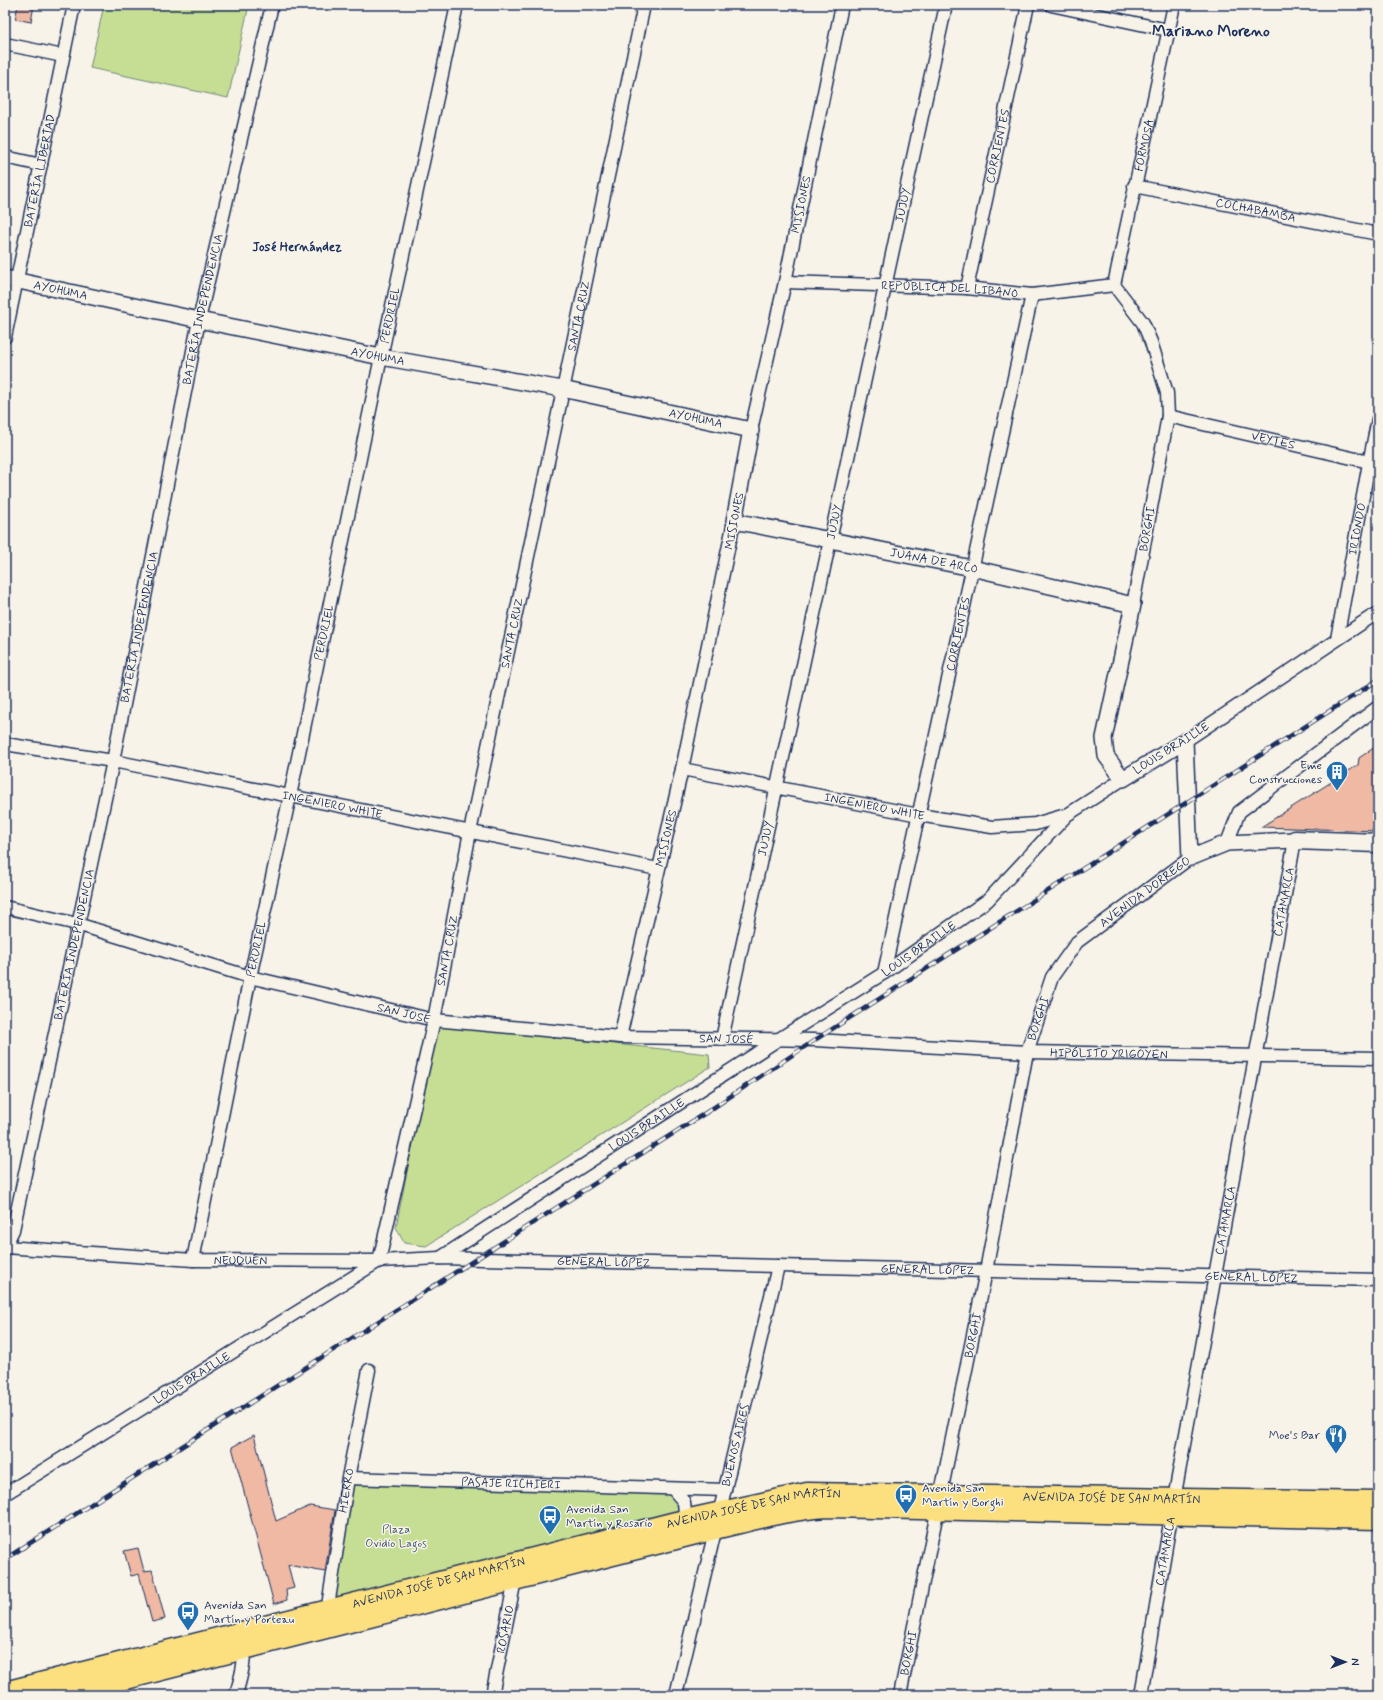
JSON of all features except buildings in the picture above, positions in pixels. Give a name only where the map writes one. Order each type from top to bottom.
[{"type":"main road","name":"AVENIDA DORREGO","points":[[1295,840],[1378,843]]},
{"type":"main road","name":"AVENIDA JOSÉ DE SAN MARTÍN","points":[[5,1692],[242,1641],[717,1521],[793,1510],[940,1502],[1173,1507],[1378,1519]]},
{"type":"main road","name":"AVENIDA JOSÉ DE SAN MARTÍN","points":[[1173,1507],[1378,1502]]},
{"type":"main road","name":"AVENIDA JOSÉ DE SAN MARTÍN","points":[[63,1695],[242,1641],[327,1612],[513,1572],[676,1522],[717,1521]]},
{"type":"street","name":"BATERÍA LIBERTAD","points":[[5,337],[11,279],[41,165],[74,5]]},
{"type":"street","name":"BATERÍA INDEPENDENCIA","points":[[5,1247],[13,1230],[77,924],[113,761],[199,320],[272,5]]},
{"type":"street","name":"PERDRIEL","points":[[193,1260],[250,977],[290,796],[381,357],[457,5]]},
{"type":"street","name":"SANTA CRUZ","points":[[379,1261],[434,1020],[470,832],[644,5]]},
{"type":"street","name":"MISIONES","points":[[620,1037],[682,769],[734,521],[751,430],[785,282],[842,5]]},
{"type":"street","name":"JUJUY","points":[[722,1039],[946,5]]},
{"type":"street","name":"CORRIENTES","points":[[967,288],[1028,5]]},
{"type":"street","points":[[1051,5],[1168,30]]},
{"type":"street","name":"FORMOSA","points":[[1114,285],[1174,5]]},
{"type":"street","points":[[5,44],[63,56]]},
{"type":"street","points":[[5,157],[41,165]]},
{"type":"street","name":"COCHABAMBA","points":[[1134,186],[1378,234]]},
{"type":"street","name":"AYOHUMA","points":[[11,279],[199,320],[381,357],[562,389],[751,430]]},
{"type":"street","name":"REPÚBLICA DEL LIBANO","points":[[785,282],[885,284],[967,288],[1032,295],[1114,285]]},
{"type":"street","name":"BORGHI","points":[[1114,285],[1143,323],[1151,342],[1167,393],[1168,416],[1133,605],[1104,738],[1106,756],[1123,779]]},
{"type":"street","name":"CORRIENTES","points":[[884,973],[1032,295]]},
{"type":"street","name":"VEYTES","points":[[1168,416],[1373,464]]},
{"type":"street","name":"IRIONDO","points":[[1337,639],[1373,464],[1378,419]]},
{"type":"street","name":"JUANA DE ARCO","points":[[734,521],[972,568],[1133,605]]},
{"type":"street","name":"LOUIS BRAILLE","points":[[440,1258],[884,973],[988,900],[1068,815],[1185,741],[1371,617],[1378,616]]},
{"type":"street","points":[[1228,843],[1239,812],[1378,707]]},
{"type":"street","points":[[1185,741],[1190,858]]},
{"type":"street","name":"INGENIERO WHITE","points":[[5,744],[113,761],[658,869]]},
{"type":"street","name":"INGENIERO WHITE","points":[[682,769],[777,786],[919,815],[992,827],[1035,824],[1068,815]]},
{"type":"street","name":"AVENIDA DORREGO","points":[[1052,977],[1077,942],[1190,858],[1228,843],[1295,840]]},
{"type":"street","name":"CATAMARCA","points":[[1141,1695],[1173,1507],[1295,840]]},
{"type":"street","name":"SAN JOSÉ","points":[[5,907],[77,924],[250,977],[434,1020],[620,1037],[815,1040]]},
{"type":"street","name":"BORGHI","points":[[900,1695],[986,1271],[1027,1052],[1052,977]]},
{"type":"street","name":"HIPÓLITO YRIGOYEN","points":[[815,1040],[1027,1052],[1378,1058]]},
{"type":"street","name":"NEUQUÉN","points":[[5,1247],[193,1260],[379,1261],[440,1258],[476,1259]]},
{"type":"street","name":"GENERAL LÓPEZ","points":[[476,1259],[1378,1280]]},
{"type":"street","name":"LOUIS BRAILLE","points":[[5,1494],[379,1261]]},
{"type":"street","name":"BUENOS AIRES","points":[[676,1695],[778,1266]]},
{"type":"street","name":"HIERRO","points":[[327,1612],[348,1478],[369,1370]]},
{"type":"street","name":"PASAJE RICHIERI","points":[[348,1478],[725,1490]]},
{"type":"street","points":[[673,1489],[684,1502],[685,1513],[676,1522]]},
{"type":"street","name":"ROSARIO","points":[[492,1695],[513,1572]]},
{"type":"street","points":[[236,1695],[242,1668],[242,1641]]},
{"type":"green space","points":[[104,5],[249,5],[228,98],[90,68]]},
{"type":"green space","points":[[436,1025],[709,1054],[710,1067],[426,1246],[404,1243],[396,1227]]},
{"type":"green space","name":"Plaza Ovidio Lagos","points":[[348,1478],[673,1489],[685,1513],[327,1612]]},
{"type":"railway","points":[[5,1559],[707,1112],[815,1040],[1378,680]]},
{"type":"place","name":"Eme Construcciones","points":[[1337,792]]},
{"type":"place","name":"Moe's Bar","points":[[1336,1454]]},
{"type":"place","name":"Avenida San Martín y Borghi","points":[[906,1514]]},
{"type":"place","name":"Avenida San Martín y Rosario","points":[[550,1536]]},
{"type":"place","name":"Avenida San Martín y Porteau","points":[[188,1632]]},
{"type":"district","name":"Mariano Moreno","points":[[1211,30]]},
{"type":"district","name":"José Hernández","points":[[297,246]]}]
